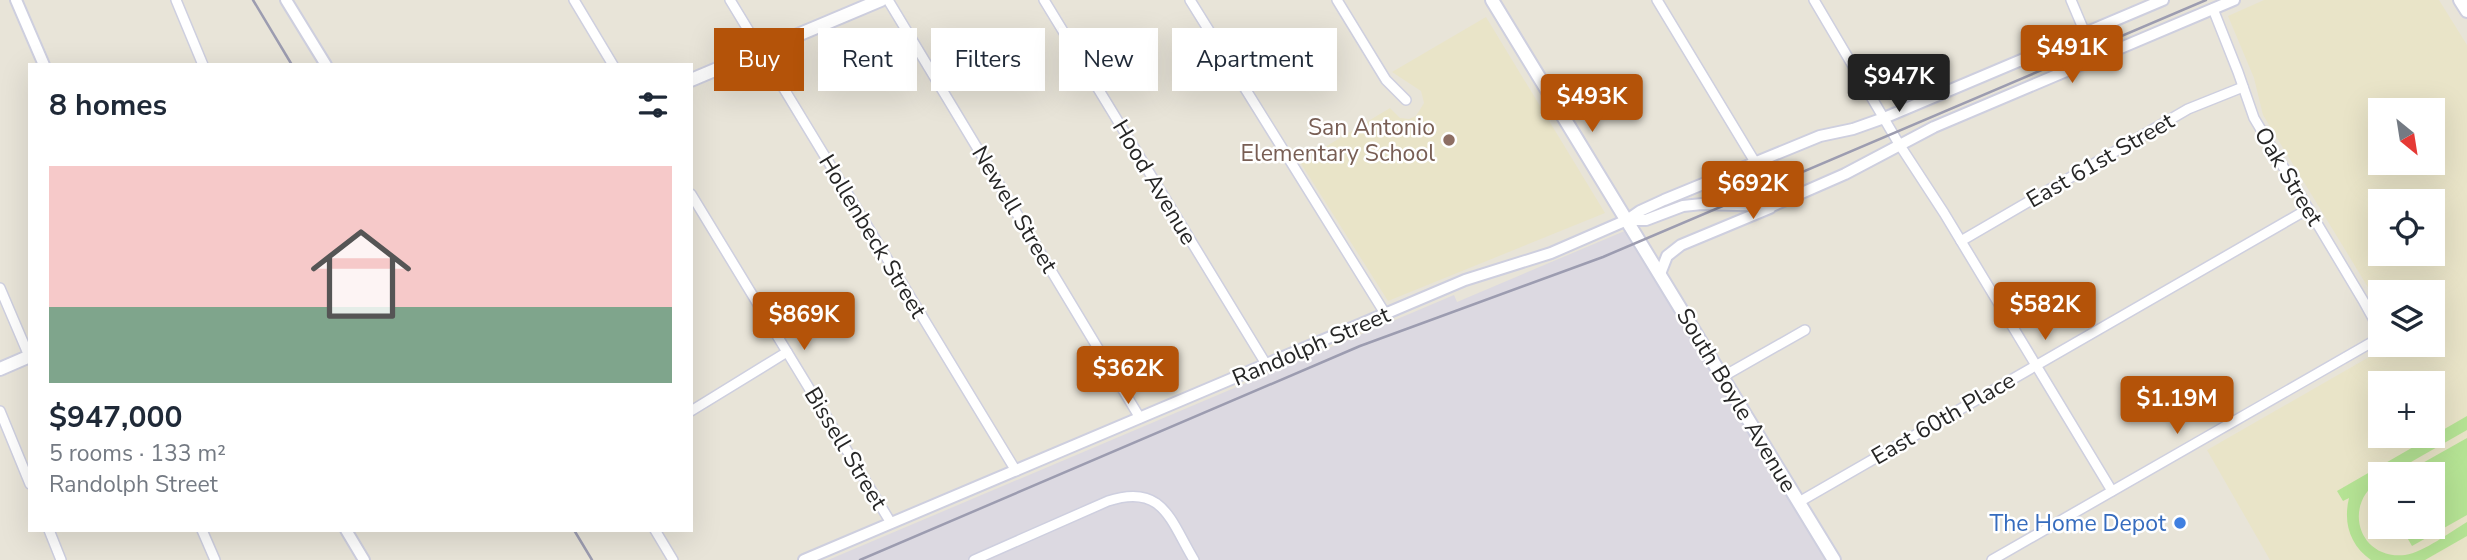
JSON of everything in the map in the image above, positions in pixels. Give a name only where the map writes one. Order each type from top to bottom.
[{"type":"main road","points":[[804,32],[881,0]]},
{"type":"main road","name":"South Boyle Avenue","points":[[1492,0],[1834,560]]},
{"type":"main road","points":[[2460,0],[2467,11]]},
{"type":"main road","points":[[693,79],[714,70]]},
{"type":"main road","points":[[0,369],[28,356]]},
{"type":"street","points":[[16,0],[43,63]]},
{"type":"street","points":[[176,0],[203,63]]},
{"type":"street","points":[[286,0],[325,63]]},
{"type":"street","points":[[574,0],[612,63]]},
{"type":"street","name":"Hollenbeck Street","points":[[730,0],[746,28]]},
{"type":"street","name":"Newell Street","points":[[888,0],[1140,418]]},
{"type":"street","name":"Hood Avenue","points":[[1044,0],[1266,364]]},
{"type":"street","points":[[1190,0],[1386,315]]},
{"type":"street","points":[[1336,0],[1386,80],[1406,100]]},
{"type":"street","points":[[1657,0],[1755,162]]},
{"type":"street","points":[[1814,0],[2112,491]]},
{"type":"street","points":[[2071,0],[2085,33]]},
{"type":"street","name":"Randolph Street","points":[[804,560],[1465,280],[1551,253],[1628,220],[1664,200],[1755,162],[1831,132],[1853,129],[1884,118],[2163,0]]},
{"type":"street","name":"Randolph Street","points":[[1628,220],[1646,220],[1683,206],[1703,204],[1772,206],[1845,174],[1899,144],[2234,0]]},
{"type":"street","name":"Oak Street","points":[[2213,9],[2254,118],[2368,309]]},
{"type":"street","name":"East 61st Street","points":[[1961,241],[2188,109],[2243,87]]},
{"type":"street","name":"Hollenbeck Street","points":[[784,91],[1016,471]]},
{"type":"street","name":"Bissell Street","points":[[693,197],[891,523]]},
{"type":"street","points":[[1660,274],[1667,256],[1681,245],[1772,206]]},
{"type":"street","name":"East 60th Place","points":[[1799,502],[2308,209]]},
{"type":"street","points":[[0,288],[28,354]]},
{"type":"street","points":[[1724,376],[1805,330]]},
{"type":"street","points":[[1992,560],[2368,344]]},
{"type":"street","points":[[693,410],[787,352]]},
{"type":"street","points":[[0,411],[28,479]]},
{"type":"street","points":[[974,560],[1126,495],[1140,495],[1161,505],[1194,560]]},
{"type":"street","points":[[49,532],[61,560]]},
{"type":"street","points":[[203,532],[215,560]]},
{"type":"street","points":[[347,532],[364,560]]},
{"type":"street","points":[[656,532],[673,560]]},
{"type":"shaded area","points":[[2264,0],[2439,0],[2467,45],[2467,560],[2270,560],[2207,450],[2369,357],[2445,357],[2445,280],[2368,280],[2368,287],[2263,115],[2254,78],[2228,16]]},
{"type":"shaded area","name":"San Antonio Elementary School","points":[[1486,17],[1605,213],[1388,301],[1300,162],[1390,108],[1400,118],[1409,119],[1416,116],[1424,103],[1421,91],[1392,72]]},
{"type":"shaded area","points":[[1634,227],[1835,560],[828,560],[1454,295],[1457,302]]},
{"type":"green space","points":[[2467,416],[2467,430],[2445,443],[2445,429]]},
{"type":"green space","points":[[2467,438],[2467,515],[2445,527],[2445,462],[2424,462]]},
{"type":"green space","points":[[2412,448],[2436,448],[2411,462],[2387,462]]},
{"type":"green space","points":[[2368,473],[2368,490],[2361,503],[2359,516],[2361,528],[2366,540],[2376,549],[2389,554],[2405,555],[2420,550],[2445,539],[2445,536],[2467,522],[2467,536],[2425,560],[2371,560],[2358,548],[2350,533],[2347,516],[2349,498],[2343,501],[2337,491]]},
{"type":"green space","points":[[2408,539],[2424,539],[2412,546]]},
{"type":"railway","points":[[253,0],[291,63]]},
{"type":"railway","points":[[860,560],[1360,346],[1603,257],[2206,0]]},
{"type":"railway","points":[[575,532],[592,560]]},
{"type":"place","name":"San Antonio Elementary School","points":[[1449,140]]},
{"type":"place","name":"The Home Depot","points":[[2180,523]]}]
